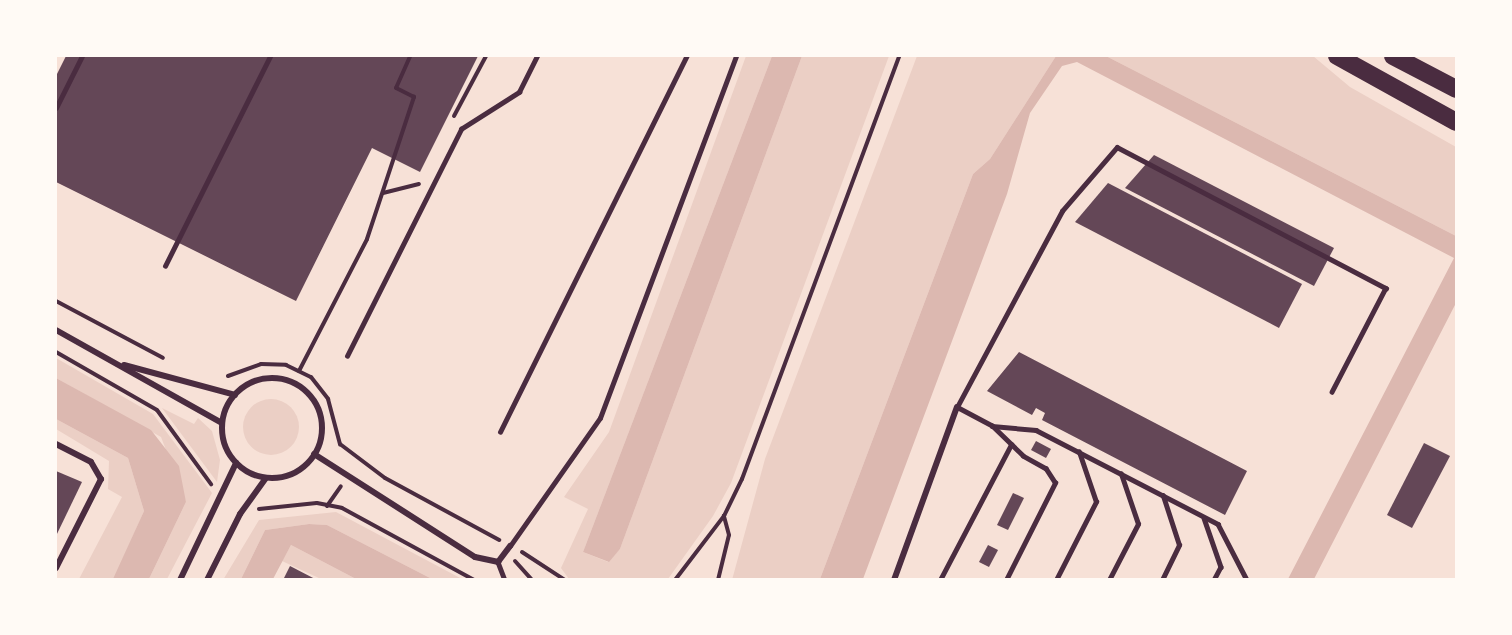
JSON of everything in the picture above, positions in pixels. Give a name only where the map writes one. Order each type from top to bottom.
[{"type":"highway","points":[[1337,56],[1456,122]]},
{"type":"highway","points":[[1393,56],[1456,89]]},
{"type":"street","points":[[56,330],[222,423]]},
{"type":"street","points":[[117,363],[235,395]]},
{"type":"street","points":[[271,378],[301,388],[320,415],[314,454],[293,473],[266,478],[236,463],[225,444],[222,423],[235,395],[271,378]]},
{"type":"street","points":[[894,579],[957,407]]},
{"type":"street","points":[[56,444],[91,462],[101,479],[56,568]]},
{"type":"street","points":[[314,454],[396,511],[475,557],[498,562],[510,546]]},
{"type":"street","points":[[180,579],[236,463]]},
{"type":"street","points":[[207,579],[244,507],[266,478]]},
{"type":"lane","points":[[56,108],[82,56]]},
{"type":"lane","points":[[165,266],[270,56]]},
{"type":"lane","points":[[347,356],[461,129],[519,92],[537,56]]},
{"type":"lane","points":[[500,432],[687,56]]},
{"type":"lane","points":[[510,546],[600,418],[736,56]]},
{"type":"lane","points":[[1006,579],[1055,483],[1046,469],[1011,445],[992,426],[957,407],[1062,212],[1117,147],[1386,288],[1332,392]]},
{"type":"lane","points":[[992,426],[1036,430],[1218,524],[1247,579]]},
{"type":"lane","points":[[940,579],[1011,445]]},
{"type":"lane","points":[[1056,579],[1096,502],[1079,452]]},
{"type":"lane","points":[[1109,579],[1138,524],[1121,474]]},
{"type":"lane","points":[[1162,495],[1179,545],[1162,579]]},
{"type":"lane","points":[[1204,517],[1221,567],[1214,579]]},
{"type":"lane","points":[[498,562],[505,579]]},
{"type":"path","points":[[299,371],[367,239],[414,97],[396,88],[410,56]]},
{"type":"path","points":[[675,579],[724,516],[899,56]]},
{"type":"path","points":[[56,301],[176,363]]},
{"type":"path","points":[[56,352],[157,410],[222,494]]},
{"type":"path","points":[[222,376],[261,364],[299,371],[328,399],[340,444],[385,478],[510,546],[565,579]]},
{"type":"path","points":[[244,507],[276,510],[317,503],[342,508],[474,579]]},
{"type":"path","points":[[718,579],[729,535],[724,516]]},
{"type":"path","points":[[510,546],[527,577]]},
{"type":"path","points":[[517,579],[527,577],[532,579]]},
{"type":"shaded area","points":[[746,56],[772,56],[583,552],[608,562],[620,549],[802,56],[889,56],[731,483],[713,516],[668,579],[569,579],[561,568],[588,509],[564,497],[609,432]]},
{"type":"shaded area","points":[[772,56],[802,56],[620,549],[609,562],[583,552]]},
{"type":"shaded area","points":[[917,56],[1056,56],[990,159],[973,174],[820,579],[732,580],[765,459]]},
{"type":"shaded area","points":[[1056,56],[1106,56],[1456,236],[1456,303],[1314,579],[1288,579],[1454,258],[1077,62],[1062,66],[1030,113],[1007,194],[863,579],[820,579],[973,174],[990,159]]},
{"type":"shaded area","points":[[1106,56],[1313,56],[1350,87],[1456,147],[1456,236]]},
{"type":"shaded area","points":[[56,358],[153,414],[212,493],[167,579],[149,579],[186,502],[161,437],[56,378]]},
{"type":"shaded area","points":[[56,378],[151,430],[179,466],[186,502],[149,579],[113,579],[144,511],[128,458],[56,419]]},
{"type":"shaded area","points":[[271,399],[282,401],[291,407],[297,416],[299,427],[297,438],[291,447],[282,453],[271,455],[260,453],[251,447],[245,438],[243,427],[245,416],[251,407],[260,401]]},
{"type":"shaded area","points":[[162,408],[194,424],[198,418],[212,431],[220,460],[217,482]]},
{"type":"shaded area","points":[[56,419],[128,458],[144,511],[114,579],[79,579],[122,497],[108,489],[109,461],[56,429]]},
{"type":"shaded area","points":[[336,512],[462,579],[432,579],[327,525],[309,524],[265,530],[241,579],[223,580],[259,520]]},
{"type":"shaded area","points":[[309,524],[327,525],[432,579],[356,579],[291,545],[273,579],[241,579],[265,530]]},
{"type":"shaded area","points":[[291,545],[356,579],[321,579],[282,561]]},
{"type":"building","points":[[66,56],[478,56],[420,172],[372,148],[296,301],[56,182],[56,76]]},
{"type":"building","points":[[1154,155],[1334,248],[1314,286],[1125,188]]},
{"type":"building","points":[[1108,183],[1302,284],[1279,328],[1075,222]]},
{"type":"building","points":[[1019,352],[1247,471],[1225,515],[1042,420],[1045,413],[1036,408],[1032,415],[987,391]]},
{"type":"building","points":[[1036,441],[1051,449],[1046,458],[1031,450]]},
{"type":"building","points":[[1424,443],[1450,456],[1412,528],[1387,515]]},
{"type":"building","points":[[56,471],[82,482],[56,536]]},
{"type":"building","points":[[1013,493],[1024,498],[1008,530],[997,525]]},
{"type":"building","points":[[988,545],[998,550],[989,567],[979,562]]},
{"type":"building","points":[[290,566],[317,580],[283,580]]}]
